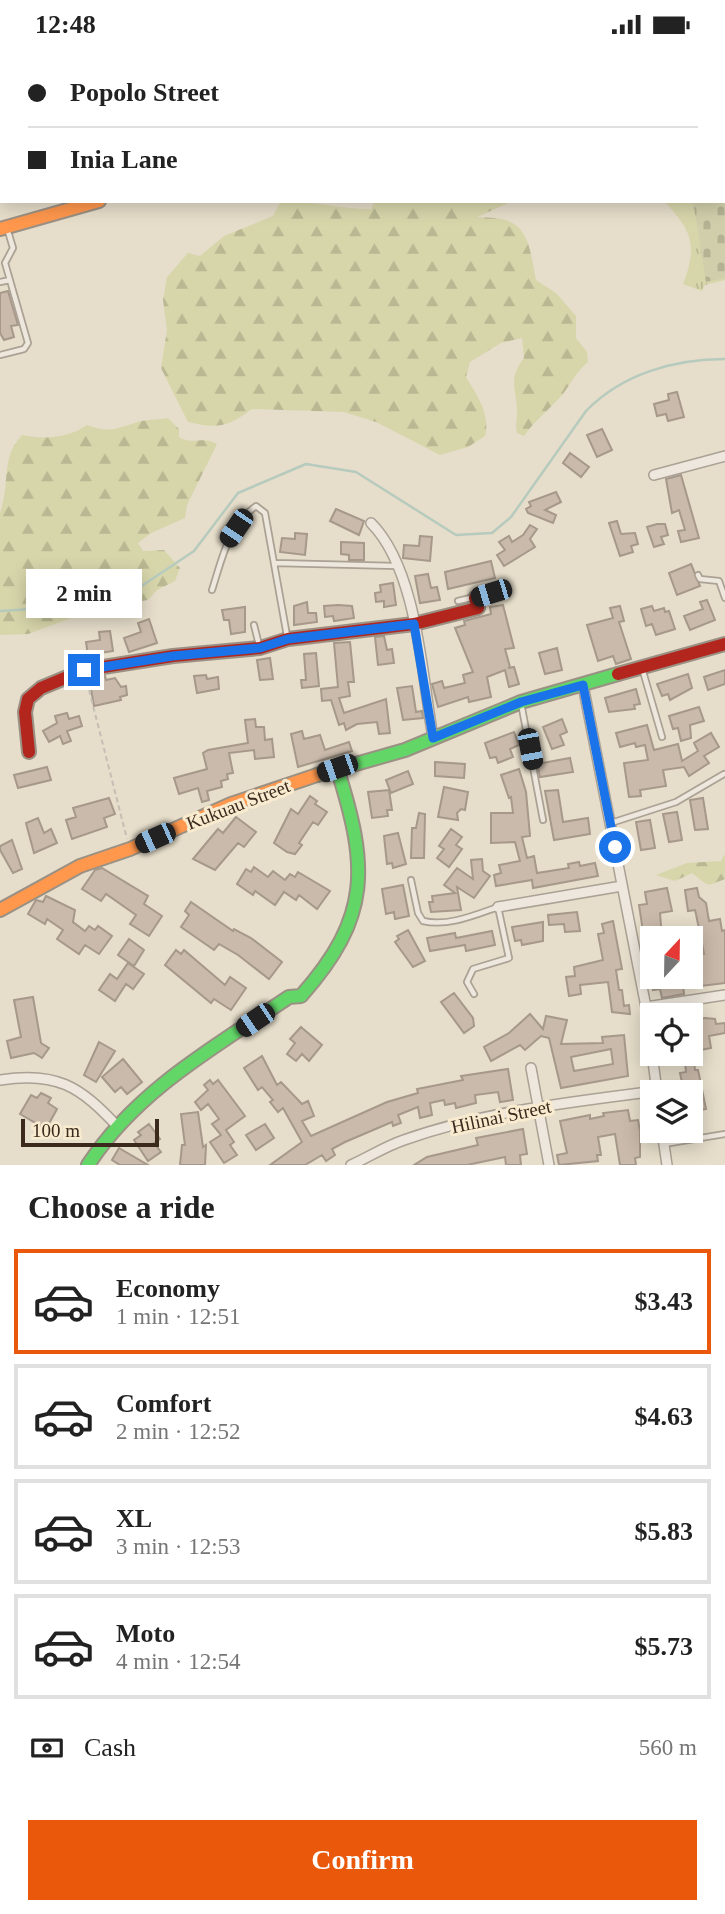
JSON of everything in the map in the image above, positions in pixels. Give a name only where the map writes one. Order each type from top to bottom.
[{"type":"street","points":[[3,228],[92,203]]},
{"type":"street","points":[[654,475],[725,456]]},
{"type":"street","points":[[371,523],[384,536],[397,566],[414,624],[433,738]]},
{"type":"street","points":[[29,752],[25,709],[33,691],[74,679],[84,670],[173,656],[260,648],[288,639],[414,624],[478,608],[475,598]]},
{"type":"street","name":"Kukuau Street","points":[[0,910],[80,866],[130,849],[231,804],[337,768],[365,763],[521,702],[725,644]]},
{"type":"street","points":[[583,685],[645,1003]]},
{"type":"street","points":[[89,1165],[104,1139],[163,1082],[289,997],[301,996],[339,949],[354,912],[360,863],[357,833],[337,768]]},
{"type":"street","points":[[498,907],[622,886]]},
{"type":"street","points":[[672,1003],[725,995]]},
{"type":"street","points":[[531,1068],[549,1165]]},
{"type":"street","points":[[0,1080],[46,1077],[69,1086],[90,1100],[118,1127]]},
{"type":"street","name":"Hilinai Street","points":[[351,1165],[402,1140],[459,1123],[540,1106],[640,1093]]},
{"type":"street","points":[[664,1145],[667,1165]]},
{"type":"lane","points":[[0,355],[24,349],[28,343],[3,264],[13,248],[3,228]]},
{"type":"lane","points":[[0,282],[10,280]]},
{"type":"lane","points":[[212,590],[227,541],[244,515],[256,506],[265,513],[288,639]]},
{"type":"lane","points":[[274,563],[397,566]]},
{"type":"lane","points":[[698,575],[700,579],[719,581],[725,598]]},
{"type":"lane","points":[[458,601],[491,593]]},
{"type":"lane","points":[[254,625],[260,648]]},
{"type":"lane","points":[[642,667],[662,737]]},
{"type":"lane","points":[[521,702],[543,820]]},
{"type":"lane","points":[[610,823],[676,802],[724,774]]},
{"type":"lane","points":[[411,880],[418,913],[423,921],[434,924],[498,907],[509,946],[509,958],[473,969],[467,982],[474,994]]},
{"type":"lane","points":[[664,1145],[725,1134]]},
{"type":"path","points":[[84,670],[130,849]]},
{"type":"green space","points":[[280,203],[371,209],[374,203],[508,203],[477,217],[505,220],[520,229],[531,253],[536,280],[556,293],[576,316],[576,338],[587,352],[588,362],[524,436],[516,430],[514,383],[516,372],[524,358],[522,338],[501,343],[470,362],[466,377],[485,413],[485,436],[468,447],[440,455],[376,422],[344,412],[252,409],[236,420],[222,425],[188,422],[161,368],[167,330],[163,300],[167,277],[188,253],[200,256],[224,236],[273,216]]},
{"type":"green space","points":[[666,203],[725,203],[725,280],[705,285],[702,291],[683,284],[691,249],[690,239],[681,221]]},
{"type":"green space","points":[[693,203],[725,203],[725,278],[706,282]]},
{"type":"green space","points":[[168,418],[179,429],[179,437],[184,440],[207,440],[217,444],[187,505],[185,518],[151,533],[138,543],[143,551],[164,550],[180,568],[175,581],[157,590],[148,600],[96,609],[28,634],[0,635],[0,513],[8,462],[15,444],[22,435],[56,437],[87,425],[111,429]]},
{"type":"green space","points":[[725,854],[725,879],[711,884],[692,873],[675,881],[656,875],[687,863],[721,861]]},
{"type":"building","points":[[8,291],[18,325],[11,326],[14,337],[4,340],[0,333],[0,293]]},
{"type":"building","points":[[677,392],[684,417],[668,421],[666,414],[657,416],[654,404],[669,400],[668,394]]},
{"type":"building","points":[[602,429],[612,450],[597,457],[587,435]]},
{"type":"building","points":[[570,453],[589,467],[581,477],[563,463]]},
{"type":"building","points":[[681,475],[699,538],[681,542],[678,531],[685,530],[679,510],[672,513],[666,479]]},
{"type":"building","points":[[556,492],[561,502],[545,510],[556,515],[553,523],[528,513],[526,509],[531,506],[529,502]]},
{"type":"building","points":[[336,509],[364,521],[359,535],[330,521]]},
{"type":"building","points":[[617,521],[621,534],[635,533],[638,544],[631,546],[633,552],[620,556],[609,523]]},
{"type":"building","points":[[665,524],[668,535],[661,537],[664,544],[654,547],[647,527]]},
{"type":"building","points":[[530,525],[537,529],[530,539],[535,547],[504,566],[497,555],[505,550],[499,542],[509,536],[512,542],[523,535]]},
{"type":"building","points":[[295,533],[307,534],[305,555],[280,552],[282,538],[295,539]]},
{"type":"building","points":[[420,536],[432,537],[430,561],[403,558],[404,545],[419,546]]},
{"type":"building","points":[[341,542],[364,543],[364,560],[349,560],[349,555],[341,554]]},
{"type":"building","points":[[491,561],[495,578],[448,589],[445,572]]},
{"type":"building","points":[[691,564],[700,586],[677,595],[669,573]]},
{"type":"building","points":[[428,574],[431,588],[437,587],[440,600],[420,603],[415,576]]},
{"type":"building","points":[[393,583],[396,605],[384,607],[384,601],[376,602],[375,593],[381,592],[380,585]]},
{"type":"building","points":[[707,600],[715,620],[690,630],[684,616],[703,609],[700,602]]},
{"type":"building","points":[[307,602],[308,613],[316,613],[317,622],[294,625],[294,606]]},
{"type":"building","points":[[503,605],[514,648],[505,649],[510,667],[508,668],[514,667],[519,684],[509,687],[505,670],[487,677],[491,697],[469,702],[468,697],[438,707],[432,684],[442,681],[444,688],[465,683],[463,675],[473,672],[455,628],[465,625],[464,621],[491,614],[490,607]]},
{"type":"building","points":[[324,606],[352,606],[354,618],[334,621],[333,616],[325,617]]},
{"type":"building","points":[[620,606],[624,621],[619,622],[631,659],[616,664],[613,656],[598,661],[587,625],[613,618],[610,608]]},
{"type":"building","points":[[652,606],[654,611],[664,608],[665,612],[669,611],[675,629],[656,635],[652,624],[646,626],[641,609]]},
{"type":"building","points":[[245,607],[245,632],[231,634],[229,620],[224,620],[222,610]]},
{"type":"building","points":[[149,619],[157,643],[129,652],[124,638],[141,632],[138,623]]},
{"type":"building","points":[[110,631],[113,651],[88,655],[86,642],[100,640],[99,632]]},
{"type":"building","points":[[384,636],[387,650],[392,649],[394,663],[378,665],[375,637]]},
{"type":"building","points":[[350,642],[354,682],[348,682],[350,696],[339,698],[344,713],[386,699],[390,733],[379,734],[377,722],[357,724],[346,730],[344,723],[339,725],[331,700],[322,701],[321,689],[338,687],[334,643]]},
{"type":"building","points":[[557,648],[562,670],[545,674],[539,653]]},
{"type":"building","points":[[316,653],[319,686],[302,688],[301,680],[306,680],[304,654]]},
{"type":"building","points":[[270,658],[273,679],[260,680],[257,660]]},
{"type":"building","points":[[725,670],[725,684],[708,690],[704,677]]},
{"type":"building","points":[[688,674],[692,688],[670,700],[668,694],[662,696],[657,684]]},
{"type":"building","points":[[206,675],[207,679],[218,677],[219,689],[197,693],[194,676]]},
{"type":"building","points":[[105,676],[106,680],[115,678],[121,687],[126,686],[127,695],[120,697],[121,700],[94,706],[91,689],[95,688],[93,677]]},
{"type":"building","points":[[412,686],[416,712],[422,711],[423,718],[403,720],[397,688]]},
{"type":"building","points":[[636,689],[640,704],[634,705],[635,709],[609,712],[605,698]]},
{"type":"building","points":[[699,707],[704,721],[690,725],[691,738],[681,741],[678,728],[673,729],[669,716]]},
{"type":"building","points":[[67,713],[69,719],[79,716],[82,726],[67,731],[71,741],[63,744],[60,736],[49,742],[43,731],[57,723],[55,716]]},
{"type":"building","points":[[255,719],[256,727],[264,727],[265,740],[272,739],[274,757],[255,759],[254,750],[229,753],[233,773],[227,774],[228,779],[221,781],[222,787],[207,791],[209,800],[202,802],[198,788],[179,794],[174,778],[207,769],[203,753],[208,750],[248,743],[245,720]]},
{"type":"building","points":[[562,719],[567,732],[560,735],[564,745],[552,749],[543,727]]},
{"type":"building","points":[[647,725],[654,750],[678,744],[682,761],[698,751],[694,743],[711,733],[719,747],[704,756],[709,763],[689,776],[684,767],[663,770],[666,786],[640,790],[641,796],[629,797],[624,763],[648,760],[645,745],[636,747],[635,743],[620,747],[616,733]]},
{"type":"building","points":[[302,731],[304,739],[320,735],[325,750],[349,742],[352,751],[298,767],[291,734]]},
{"type":"building","points":[[514,732],[519,745],[510,749],[513,757],[498,763],[496,757],[490,758],[485,743]]},
{"type":"building","points":[[570,758],[573,772],[540,777],[537,764]]},
{"type":"building","points":[[435,762],[465,764],[464,778],[435,776]]},
{"type":"building","points":[[47,767],[51,780],[18,788],[14,775]]},
{"type":"building","points":[[519,769],[526,792],[530,836],[522,837],[527,858],[534,856],[537,873],[569,868],[568,864],[579,862],[580,866],[595,863],[598,876],[533,888],[532,880],[496,886],[494,875],[501,873],[499,865],[520,861],[515,842],[491,843],[491,813],[513,813],[511,797],[509,798],[501,775]]},
{"type":"building","points":[[408,771],[413,784],[391,793],[386,780]]},
{"type":"building","points":[[444,787],[468,792],[465,810],[461,809],[457,813],[458,820],[438,817]]},
{"type":"building","points":[[389,790],[392,810],[387,810],[388,816],[372,818],[368,792]]},
{"type":"building","points":[[558,790],[563,822],[588,818],[590,834],[554,840],[545,791]]},
{"type":"building","points":[[310,796],[317,801],[315,804],[327,812],[318,825],[313,822],[295,854],[287,852],[274,843],[291,809],[298,814]]},
{"type":"building","points":[[109,798],[115,814],[104,818],[107,827],[72,839],[66,820],[76,817],[73,808]]},
{"type":"building","points":[[703,798],[708,829],[695,830],[690,800]]},
{"type":"building","points":[[677,812],[682,840],[669,842],[663,814]]},
{"type":"building","points":[[419,813],[425,814],[424,858],[411,858],[412,828],[416,828]]},
{"type":"building","points":[[236,817],[256,832],[244,847],[238,843],[215,870],[193,859],[218,829],[223,833]]},
{"type":"building","points":[[38,818],[44,833],[51,829],[57,843],[34,853],[26,823]]},
{"type":"building","points":[[650,820],[655,848],[641,850],[636,822]]},
{"type":"building","points":[[451,829],[462,837],[456,845],[462,849],[449,867],[437,858],[444,849],[439,846]]},
{"type":"building","points":[[398,833],[406,864],[393,868],[392,863],[387,864],[384,836]]},
{"type":"building","points":[[12,840],[22,869],[13,873],[0,850],[0,846]]},
{"type":"building","points":[[482,859],[483,871],[490,876],[474,898],[457,887],[461,910],[431,912],[429,902],[433,902],[432,896],[455,893],[444,885],[457,868],[473,879],[471,860]]},
{"type":"building","points":[[254,867],[268,877],[273,871],[285,880],[290,874],[295,877],[298,872],[330,891],[317,909],[299,895],[296,900],[284,892],[275,905],[255,891],[253,895],[237,884],[246,869],[251,872]]},
{"type":"building","points":[[102,868],[148,896],[144,904],[162,916],[149,936],[130,924],[136,915],[106,894],[101,901],[82,889],[95,870]]},
{"type":"building","points":[[403,885],[409,916],[395,919],[394,912],[386,914],[382,889]]},
{"type":"building","points":[[667,888],[672,911],[660,913],[661,926],[642,926],[639,905],[647,904],[645,892]]},
{"type":"building","points":[[697,888],[699,897],[706,903],[709,921],[720,919],[722,931],[725,930],[725,983],[704,986],[704,926],[698,926],[695,910],[688,911],[685,890]]},
{"type":"building","points":[[46,896],[75,910],[73,922],[85,931],[89,926],[95,930],[98,926],[112,936],[99,954],[85,945],[79,954],[57,939],[63,930],[47,919],[45,924],[28,914],[36,900],[43,902]]},
{"type":"building","points":[[191,902],[233,931],[234,929],[251,938],[282,962],[269,979],[238,955],[219,944],[214,950],[181,927],[189,915],[185,911]]},
{"type":"building","points":[[577,912],[580,931],[565,932],[564,924],[549,925],[548,915]]},
{"type":"building","points":[[613,921],[622,969],[616,970],[619,990],[622,990],[624,1006],[629,1005],[630,1014],[612,1012],[608,982],[580,985],[581,994],[569,996],[566,977],[575,976],[574,967],[603,960],[598,934],[604,933],[602,924]]},
{"type":"building","points":[[543,922],[543,941],[522,945],[521,940],[515,941],[512,927]]},
{"type":"building","points":[[408,930],[425,961],[413,967],[395,942],[399,939],[397,936]]},
{"type":"building","points":[[492,931],[495,945],[466,951],[465,945],[430,951],[427,938],[455,933],[456,938]]},
{"type":"building","points":[[129,939],[144,950],[134,966],[118,955]]},
{"type":"building","points":[[176,950],[181,954],[184,950],[225,985],[230,977],[246,988],[231,1010],[214,999],[211,1003],[165,965]]},
{"type":"building","points":[[128,963],[144,974],[133,989],[126,984],[115,1001],[99,990],[110,974],[117,979]]},
{"type":"building","points":[[660,989],[683,989],[684,994],[662,998]]},
{"type":"building","points":[[454,993],[473,1018],[474,1026],[464,1033],[441,1002]]},
{"type":"building","points":[[33,997],[41,1043],[49,1048],[42,1058],[34,1053],[11,1058],[7,1041],[21,1037],[14,1000]]},
{"type":"building","points":[[530,1014],[543,1029],[546,1016],[567,1020],[561,1044],[603,1043],[602,1037],[624,1035],[628,1076],[561,1088],[549,1038],[541,1036],[525,1050],[520,1045],[491,1061],[484,1047],[509,1033]],"holes":[[[611,1049],[613,1064],[574,1071],[571,1057]]]},
{"type":"building","points":[[703,1018],[715,1019],[716,1024],[725,1023],[725,1033],[709,1036],[711,1048],[703,1050]]},
{"type":"building","points":[[301,1027],[322,1045],[309,1061],[302,1054],[296,1061],[287,1054],[295,1043],[290,1039]]},
{"type":"building","points":[[99,1042],[115,1051],[96,1082],[84,1075]]},
{"type":"building","points":[[262,1056],[277,1085],[281,1082],[302,1104],[308,1101],[314,1116],[302,1121],[311,1136],[387,1102],[418,1093],[417,1089],[463,1080],[461,1076],[508,1069],[513,1100],[500,1102],[498,1092],[475,1095],[476,1103],[456,1108],[455,1103],[445,1105],[444,1100],[430,1103],[432,1115],[420,1118],[418,1107],[398,1115],[401,1123],[393,1126],[392,1122],[345,1142],[332,1149],[335,1155],[326,1161],[322,1155],[305,1165],[270,1165],[302,1142],[283,1108],[278,1112],[270,1102],[273,1100],[262,1087],[258,1090],[244,1068]]},
{"type":"building","points":[[123,1059],[142,1082],[127,1094],[121,1087],[115,1092],[102,1077]]},
{"type":"building","points":[[685,1066],[695,1066],[700,1080],[681,1080],[680,1073],[686,1072]]},
{"type":"building","points":[[210,1080],[213,1084],[218,1080],[245,1116],[226,1130],[234,1142],[230,1145],[237,1155],[224,1163],[210,1142],[221,1135],[212,1124],[219,1119],[208,1104],[201,1110],[195,1102],[208,1090],[204,1085]]},
{"type":"building","points":[[41,1093],[51,1098],[48,1103],[57,1109],[46,1129],[20,1114],[31,1095],[37,1098]]},
{"type":"building","points":[[628,1110],[630,1121],[638,1120],[640,1157],[635,1158],[636,1165],[620,1165],[615,1134],[598,1137],[601,1155],[597,1155],[598,1161],[559,1165],[557,1155],[567,1153],[560,1121],[590,1115],[590,1119],[604,1116],[603,1113]]},
{"type":"building","points":[[198,1112],[203,1147],[206,1145],[205,1165],[180,1165],[182,1145],[185,1145],[181,1114]]},
{"type":"building","points":[[149,1124],[160,1139],[154,1143],[161,1152],[148,1161],[134,1140],[141,1135],[138,1132]]},
{"type":"building","points":[[265,1124],[274,1138],[256,1150],[246,1135]]},
{"type":"building","points":[[523,1129],[527,1154],[520,1155],[521,1165],[506,1165],[505,1157],[467,1165],[414,1165],[427,1157],[478,1145],[476,1138]]},
{"type":"building","points":[[119,1148],[148,1165],[120,1165],[112,1160]]},
{"type":"waterway","points":[[0,611],[65,607],[143,585],[194,551],[238,493],[306,464],[356,472],[456,535],[492,533],[511,517],[586,411],[600,398],[632,378],[650,371],[687,362],[725,359]]},
{"type":"traffic: fast","points":[[317,775],[405,750],[521,702],[618,674]]},
{"type":"traffic: fast","points":[[88,1165],[130,1114],[180,1071],[289,997],[301,996],[341,940],[352,915],[358,862],[354,834],[337,768]]},
{"type":"traffic: slow","points":[[0,229],[92,203]]},
{"type":"traffic: slow","points":[[0,910],[80,866],[130,849],[231,804],[317,775]]},
{"type":"traffic: jam","points":[[29,752],[25,712],[28,699],[41,688],[84,670],[173,656],[260,648],[288,639],[414,624],[478,608],[475,598]]},
{"type":"traffic: jam","points":[[618,674],[725,644]]},
{"type":"route","points":[[84,670],[173,656],[260,648],[288,639],[414,624],[433,738],[521,702],[583,685],[615,847]]}]
